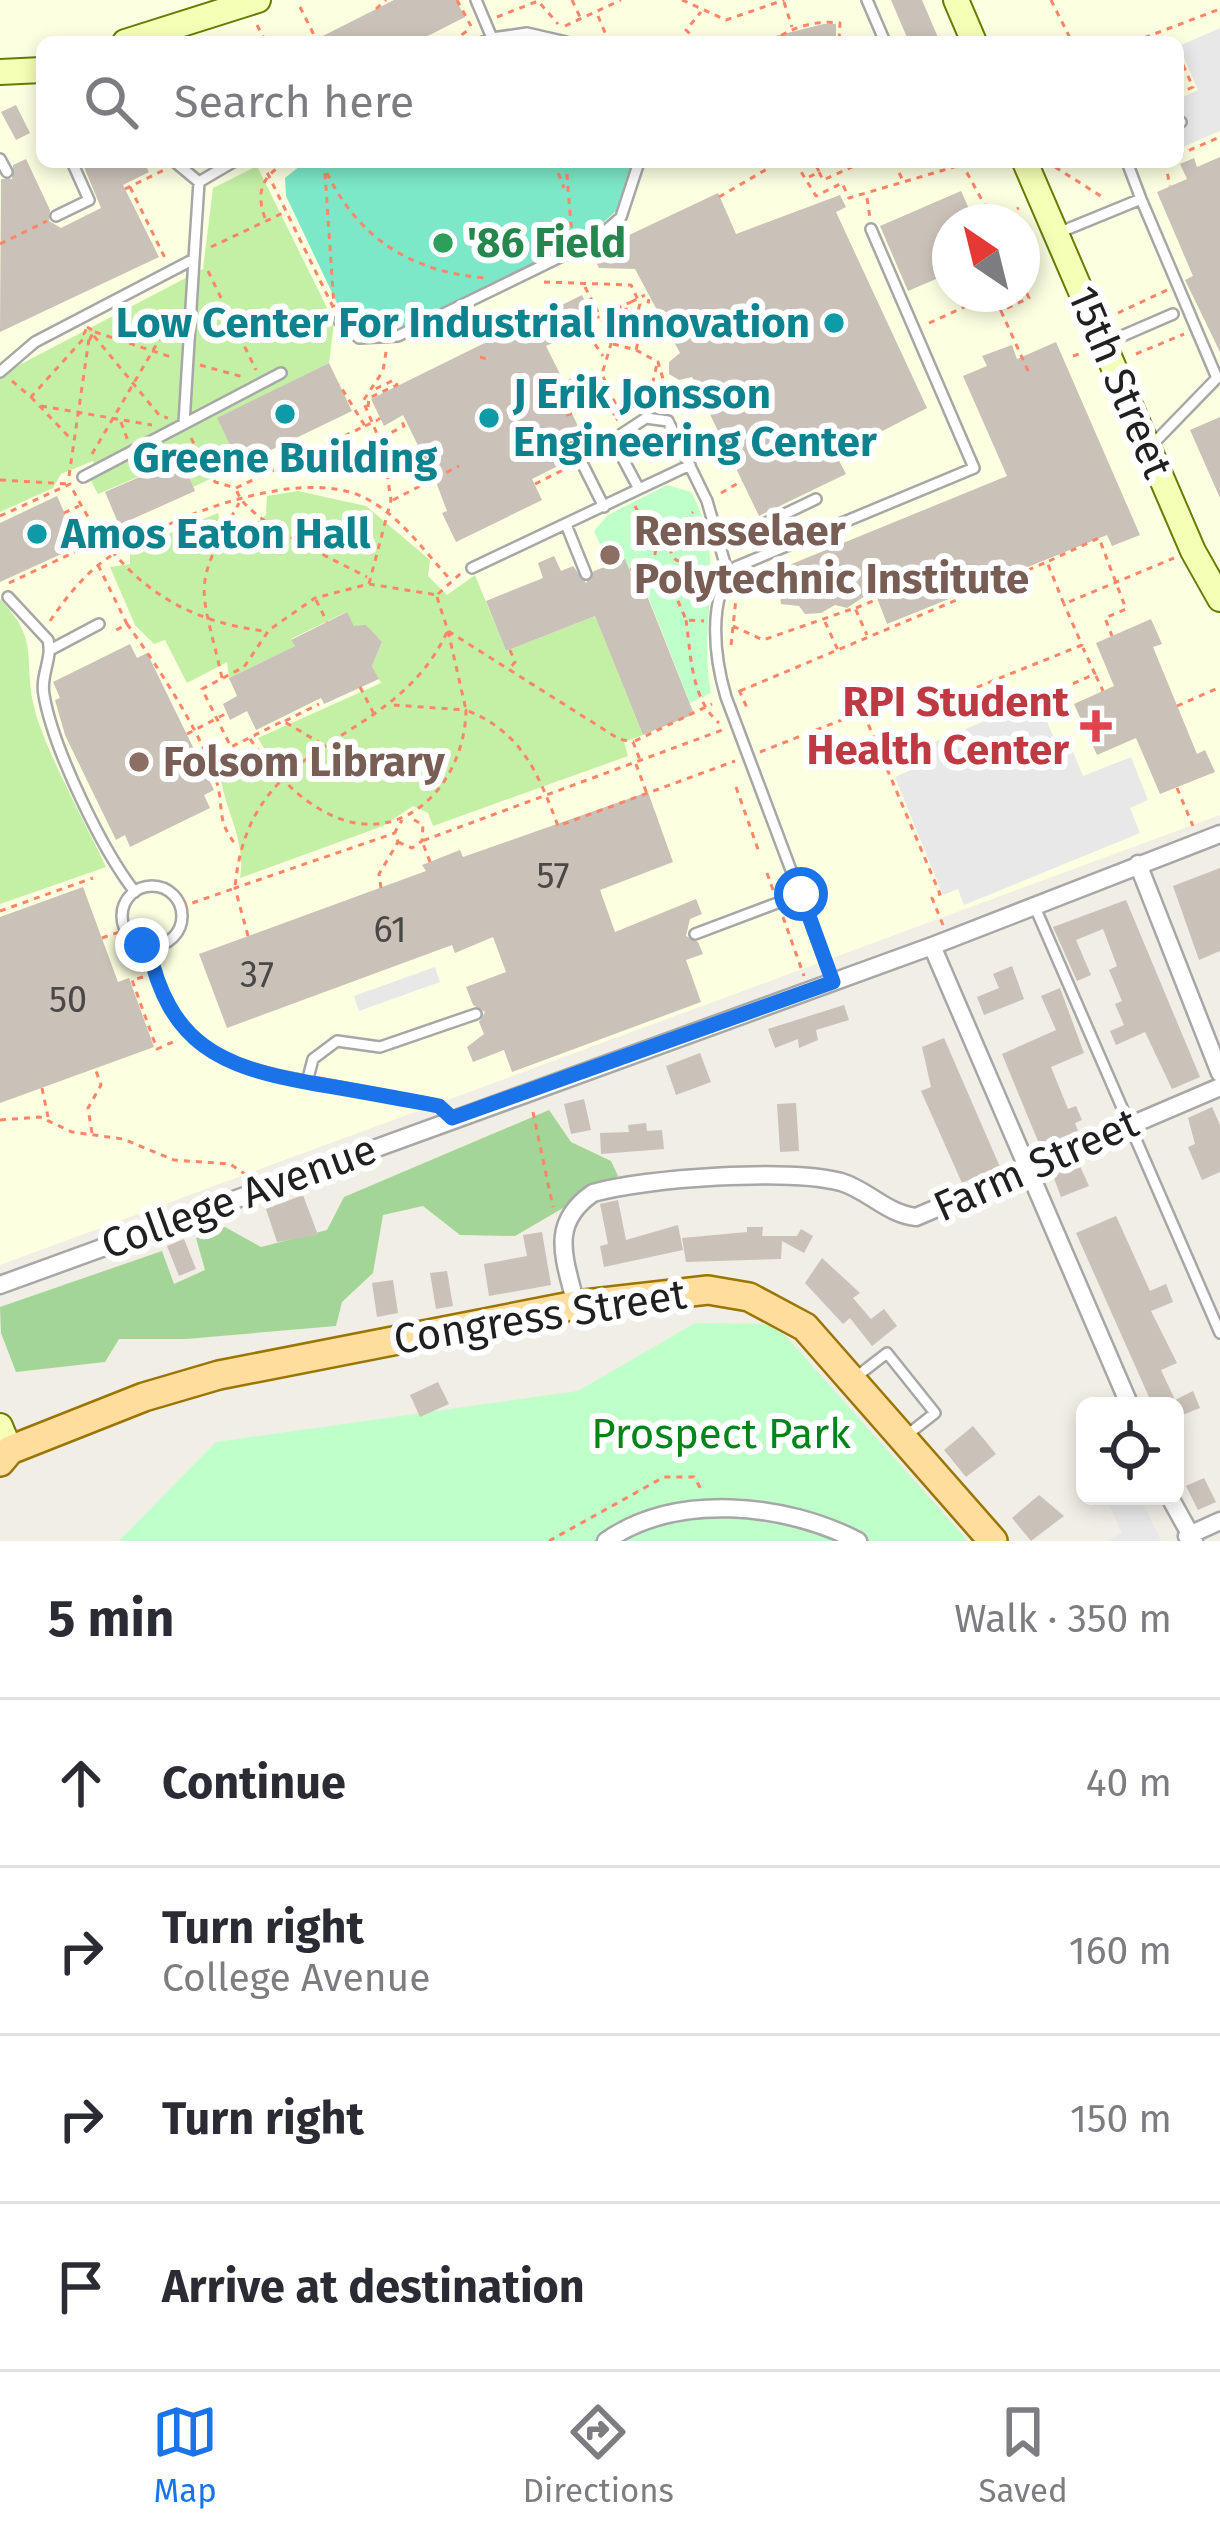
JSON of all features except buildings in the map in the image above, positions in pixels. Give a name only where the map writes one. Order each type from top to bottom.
[{"type":"main road","name":"Congress Street","points":[[3,1447],[144,1396],[271,1364],[576,1305],[708,1290],[749,1298],[805,1327],[994,1541]]},
{"type":"street","points":[[956,0],[971,36]]},
{"type":"street","points":[[141,36],[223,5],[258,13]]},
{"type":"street","points":[[0,72],[36,70]]},
{"type":"street","name":"15th Street","points":[[1028,168],[1056,234],[1093,349],[1148,449],[1220,599]]},
{"type":"street","name":"College Avenue","points":[[0,1285],[932,946],[1220,833]]},
{"type":"street","points":[[1138,865],[1220,1073]]},
{"type":"street","points":[[932,946],[1126,1397]]},
{"type":"street","name":"Farm Street","points":[[560,1238],[575,1208],[609,1188],[804,1174],[854,1186],[901,1215],[916,1217],[1220,1087]]},
{"type":"street","points":[[560,1238],[576,1305]]},
{"type":"street","points":[[1174,1505],[1190,1538],[1220,1521]]},
{"type":"street","points":[[606,1541],[663,1514],[764,1510],[826,1525],[857,1541]]},
{"type":"lane","points":[[476,0],[487,21],[487,36]]},
{"type":"lane","points":[[867,0],[882,36]]},
{"type":"lane","points":[[500,36],[514,32],[547,36]]},
{"type":"lane","points":[[0,159],[7,172]]},
{"type":"lane","points":[[56,216],[88,200],[75,168]]},
{"type":"lane","points":[[182,168],[199,182]]},
{"type":"lane","points":[[199,182],[223,168]]},
{"type":"lane","points":[[339,321],[350,336],[386,338],[574,252],[621,217],[637,168]]},
{"type":"lane","points":[[1129,168],[1217,378],[1148,449]]},
{"type":"lane","points":[[184,422],[198,260],[199,182]]},
{"type":"lane","points":[[1056,234],[1142,199]]},
{"type":"lane","points":[[728,574],[748,560],[974,468],[871,229]]},
{"type":"lane","points":[[3,374],[35,342],[198,260]]},
{"type":"lane","points":[[1093,349],[1173,314]]},
{"type":"lane","points":[[82,477],[281,373]]},
{"type":"lane","points":[[634,491],[619,446],[626,429],[646,418],[668,422],[724,543],[728,574],[717,622],[720,676],[833,982]]},
{"type":"lane","points":[[574,447],[604,507]]},
{"type":"lane","points":[[472,568],[690,466]]},
{"type":"lane","points":[[724,543],[816,500]]},
{"type":"lane","points":[[567,527],[586,574]]},
{"type":"lane","points":[[4,592],[42,633],[50,650],[43,683],[52,724],[95,824],[134,892]]},
{"type":"lane","points":[[50,650],[99,624]]},
{"type":"lane","points":[[148,946],[173,938],[181,927],[181,907],[162,888],[134,892],[123,909],[125,929],[148,946],[163,996],[203,1047],[235,1066],[439,1106],[452,1118]]},
{"type":"lane","points":[[695,934],[801,894]]},
{"type":"lane","points":[[1034,905],[1220,1334]]},
{"type":"lane","points":[[307,1082],[313,1059],[337,1041],[380,1047],[476,1014]]},
{"type":"lane","points":[[852,1381],[887,1353],[935,1412],[901,1440]]},
{"type":"path","points":[[376,9],[386,0]]},
{"type":"path","points":[[458,0],[471,28]]},
{"type":"path","points":[[460,36],[537,0],[561,27]]},
{"type":"path","points":[[572,0],[581,19]]},
{"type":"path","points":[[544,35],[621,0]]},
{"type":"path","points":[[682,0],[726,20],[784,0],[792,29]]},
{"type":"path","points":[[1051,0],[1069,36]]},
{"type":"path","points":[[300,7],[314,36]]},
{"type":"path","points":[[1156,36],[1220,9]]},
{"type":"path","points":[[692,36],[686,30],[702,12]]},
{"type":"path","points":[[596,13],[606,36]]},
{"type":"path","points":[[781,36],[792,29],[840,23],[839,36]]},
{"type":"path","points":[[1184,67],[1193,87],[1184,91]]},
{"type":"path","points":[[1184,152],[1220,137]]},
{"type":"path","points":[[163,253],[127,188],[166,168]]},
{"type":"path","points":[[265,168],[339,321]]},
{"type":"path","points":[[266,221],[259,199],[268,174],[278,168]]},
{"type":"path","points":[[556,168],[565,191]]},
{"type":"path","points":[[566,168],[574,252]]},
{"type":"path","points":[[719,197],[765,168]]},
{"type":"path","points":[[800,168],[816,196],[842,183],[846,199],[950,168]]},
{"type":"path","points":[[817,168],[823,179],[849,168]]},
{"type":"path","points":[[897,168],[905,184]]},
{"type":"path","points":[[963,168],[984,204]]},
{"type":"path","points":[[1058,168],[1119,208]]},
{"type":"path","points":[[1166,168],[1170,186]]},
{"type":"path","points":[[325,170],[360,226],[400,257],[448,275],[631,285],[640,304],[629,339],[638,342]]},
{"type":"path","points":[[325,170],[334,308]]},
{"type":"path","points":[[808,178],[819,172]]},
{"type":"path","points":[[866,196],[871,229]]},
{"type":"path","points":[[197,237],[204,240],[204,251],[285,212]]},
{"type":"path","points":[[0,244],[56,216]]},
{"type":"path","points":[[198,260],[262,382]]},
{"type":"path","points":[[583,284],[598,312]]},
{"type":"path","points":[[1118,313],[1179,284]]},
{"type":"path","points":[[82,477],[112,420],[193,294]]},
{"type":"path","points":[[594,319],[647,297],[636,350]]},
{"type":"path","points":[[624,305],[628,313],[603,323],[611,344],[602,374],[626,429]]},
{"type":"path","points":[[915,329],[953,312]]},
{"type":"path","points":[[1001,312],[1030,373]]},
{"type":"path","points":[[568,321],[574,317]]},
{"type":"path","points":[[543,334],[556,327]]},
{"type":"path","points":[[564,328],[590,337],[604,358]]},
{"type":"path","points":[[1136,354],[1198,328]]},
{"type":"path","points":[[31,398],[89,337]]},
{"type":"path","points":[[89,337],[160,416],[184,422]]},
{"type":"path","points":[[89,337],[71,440],[70,484],[99,540],[158,595],[204,616],[268,631]]},
{"type":"path","points":[[369,581],[391,514],[379,439],[366,408],[367,393],[383,371],[386,338]]},
{"type":"path","points":[[611,344],[658,362],[670,391],[668,422]]},
{"type":"path","points":[[1072,356],[1093,349]]},
{"type":"path","points":[[479,357],[487,359]]},
{"type":"path","points":[[646,418],[658,362]]},
{"type":"path","points":[[3,374],[71,440]]},
{"type":"path","points":[[366,408],[372,405],[369,398],[397,385],[394,380],[367,393]]},
{"type":"path","points":[[339,384],[365,427]]},
{"type":"path","points":[[41,406],[160,426],[184,422]]},
{"type":"path","points":[[566,415],[597,409],[621,416]]},
{"type":"path","points":[[379,439],[404,425],[400,417]]},
{"type":"path","points":[[184,422],[207,472],[215,482],[236,488],[379,419]]},
{"type":"path","points":[[535,484],[575,464]]},
{"type":"path","points":[[391,500],[459,466]]},
{"type":"path","points":[[0,480],[70,484]]},
{"type":"path","points":[[0,516],[70,484]]},
{"type":"path","points":[[42,633],[83,579],[113,554],[177,522],[301,486],[358,494],[391,514],[449,578]]},
{"type":"path","points":[[236,488],[240,501],[369,581],[436,595]]},
{"type":"path","points":[[634,491],[656,549],[653,563]]},
{"type":"path","points":[[222,678],[204,616],[204,568],[240,501]]},
{"type":"path","points":[[64,512],[81,506]]},
{"type":"path","points":[[667,537],[674,544]]},
{"type":"path","points":[[740,691],[1099,538],[1126,609],[1105,618],[1112,636]]},
{"type":"path","points":[[4,592],[99,540]]},
{"type":"path","points":[[1064,604],[1180,556]]},
{"type":"path","points":[[1047,562],[1102,691]]},
{"type":"path","points":[[630,570],[653,563]]},
{"type":"path","points":[[653,563],[671,584],[686,620],[704,710],[727,729],[732,744]]},
{"type":"path","points":[[436,595],[449,578],[472,568]]},
{"type":"path","points":[[731,650],[736,599],[750,575]]},
{"type":"path","points":[[319,704],[231,747],[202,689],[253,660],[268,631],[315,598],[369,581]]},
{"type":"path","points":[[181,907],[395,833],[403,820],[433,799],[452,775],[464,744],[466,710],[436,595]]},
{"type":"path","points":[[315,598],[327,622]]},
{"type":"path","points":[[733,626],[764,640],[878,599]]},
{"type":"path","points":[[854,608],[868,638]]},
{"type":"path","points":[[686,620],[711,621]]},
{"type":"path","points":[[824,621],[838,650]]},
{"type":"path","points":[[127,624],[158,666],[218,785],[217,810],[239,848]]},
{"type":"path","points":[[448,631],[619,739],[633,742],[718,700]]},
{"type":"path","points":[[248,936],[235,888],[239,848],[250,819],[281,780],[322,744],[393,705],[421,679],[448,631]]},
{"type":"path","points":[[758,752],[885,705],[920,717],[949,699],[1082,645]]},
{"type":"path","points":[[509,670],[515,662],[510,650]]},
{"type":"path","points":[[733,674],[748,710]]},
{"type":"path","points":[[1040,698],[1095,674]]},
{"type":"path","points":[[360,687],[375,716]]},
{"type":"path","points":[[1177,706],[1218,688]]},
{"type":"path","points":[[393,705],[466,710],[494,722],[536,767],[558,826],[738,759]]},
{"type":"path","points":[[863,712],[940,894],[932,898],[943,925]]},
{"type":"path","points":[[189,733],[227,713]]},
{"type":"path","points":[[284,722],[322,744]]},
{"type":"path","points":[[395,833],[398,842],[412,848],[727,729]]},
{"type":"path","points":[[249,739],[281,780],[312,805],[346,821],[420,822],[430,862]]},
{"type":"path","points":[[633,742],[648,795]]},
{"type":"path","points":[[736,787],[760,855]]},
{"type":"path","points":[[1177,788],[1194,828]]},
{"type":"path","points":[[381,888],[379,874],[398,842]]},
{"type":"path","points":[[767,873],[774,892]]},
{"type":"path","points":[[0,910],[93,878]]},
{"type":"path","points":[[782,913],[805,978]]},
{"type":"path","points":[[102,938],[125,929]]},
{"type":"path","points":[[144,976],[132,980],[157,1049],[179,1039]]},
{"type":"path","points":[[93,1134],[87,1112],[100,1084],[95,1069]]},
{"type":"path","points":[[42,1088],[48,1119]]},
{"type":"path","points":[[533,1112],[560,1238]]},
{"type":"path","points":[[0,1120],[48,1119],[72,1132],[123,1138],[176,1161],[234,1166],[253,1183]]},
{"type":"path","points":[[548,1541],[664,1477],[694,1477],[713,1512]]},
{"type":"shaded area","name":"Rensselaer Polytechnic Institute","points":[[0,0],[1220,0],[1220,815],[0,1265]]},
{"type":"shaded area","points":[[1220,28],[1220,131],[1184,146],[1184,96],[1198,90],[1184,58],[1184,44]]},
{"type":"shaded area","points":[[1038,699],[1055,741],[1067,737],[1083,776],[1131,757],[1148,800],[1130,808],[1140,833],[964,905],[958,889],[943,895],[895,777],[911,770],[905,754]]},
{"type":"shaded area","points":[[435,967],[440,982],[359,1011],[354,996]]},
{"type":"shaded area","points":[[1109,1505],[1144,1505],[1161,1541],[1109,1541],[1122,1533]]},
{"type":"green space","points":[[258,168],[334,322],[329,363],[218,418],[240,465],[193,487],[180,459],[98,494],[91,481],[97,474],[93,461],[61,474],[53,488],[0,512],[0,375],[203,269],[213,188]]},
{"type":"green space","name":"'86 Field","points":[[298,168],[630,168],[616,211],[586,238],[404,326],[346,322],[286,196],[285,178]]},
{"type":"green space","points":[[667,485],[691,492],[708,542],[711,693],[690,703],[641,579],[634,581],[625,559],[609,565],[594,531],[608,515]]},
{"type":"green space","points":[[298,491],[366,506],[430,560],[428,576],[447,595],[475,575],[506,651],[595,616],[643,735],[624,742],[628,756],[433,826],[428,813],[413,806],[383,826],[240,878],[240,849],[219,762],[263,777],[275,767],[258,738],[381,683],[372,666],[382,642],[366,626],[354,626],[346,612],[291,639],[295,646],[229,678],[227,662],[187,683],[165,640],[154,644],[135,625],[110,567],[130,564],[130,550],[218,513],[222,529],[240,535],[266,515],[267,496]]},
{"type":"green space","points":[[0,599],[25,637],[33,702],[44,738],[106,867],[0,904]]},
{"type":"green space","points":[[549,1110],[571,1142],[611,1161],[618,1176],[515,1236],[460,1235],[423,1206],[383,1215],[373,1273],[342,1302],[336,1326],[186,1339],[119,1339],[105,1362],[16,1372],[1,1333],[0,1307],[162,1251],[174,1284],[205,1270],[196,1238],[225,1227],[261,1247],[327,1230],[344,1197]]},
{"type":"green space","name":"Prospect Park","points":[[695,1323],[775,1324],[968,1541],[119,1541],[216,1442],[578,1391]]},
{"type":"place","name":"'86 Field","points":[[443,243]]},
{"type":"place","name":"Low Center For Industrial Innovation","points":[[834,323]]},
{"type":"place","name":"Greene Building","points":[[285,414]]},
{"type":"place","name":"J Erik Jonsson Engineering Center","points":[[489,418]]},
{"type":"place","name":"Amos Eaton Hall","points":[[37,534]]},
{"type":"place","name":"Rensselaer Polytechnic Institute","points":[[610,555]]},
{"type":"place","name":"RPI Student Health Center","points":[[1096,726]]},
{"type":"place","name":"Folsom Library","points":[[139,762]]},
{"type":"route","points":[[142,945],[148,946],[156,979],[172,1012],[216,1057],[275,1077],[439,1106],[452,1118],[833,982],[801,894]]}]
